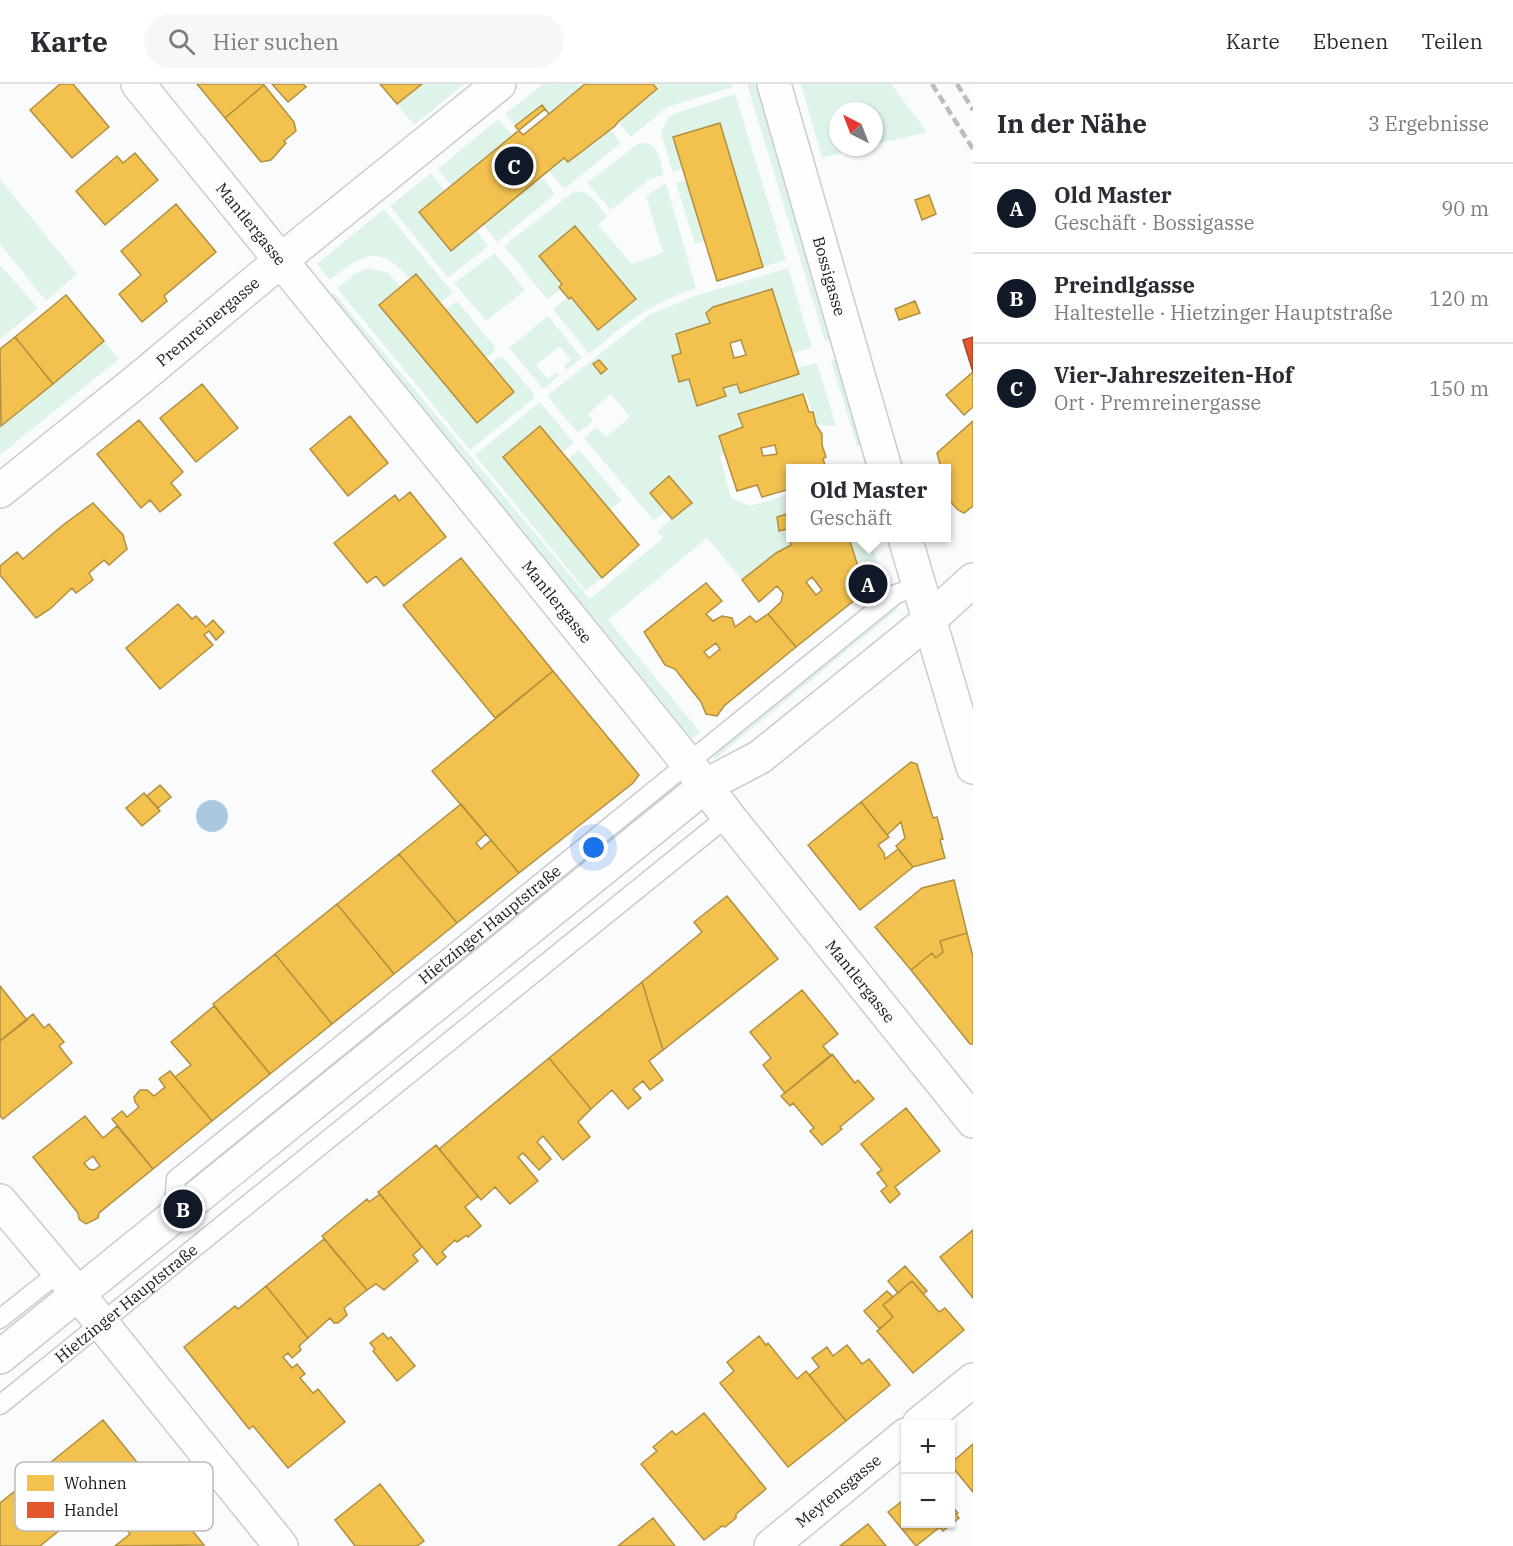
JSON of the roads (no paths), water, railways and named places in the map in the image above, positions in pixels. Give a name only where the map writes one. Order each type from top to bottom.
[{"type":"street","name":"Mantlergasse","points":[[138,84],[280,261],[315,300],[973,1121]]},
{"type":"street","name":"Premreinergasse","points":[[0,491],[499,84]]},
{"type":"street","name":"Bossigasse","points":[[774,84],[884,464]]},
{"type":"street","points":[[906,542],[973,767]]},
{"type":"street","name":"Hietzinger Hauptstraße","points":[[0,1357],[68,1283],[173,1216],[696,774],[760,757],[928,621],[973,580]]},
{"type":"street","name":"Hietzinger Hauptstraße","points":[[928,621],[973,591]]},
{"type":"street","points":[[0,1201],[102,1323],[281,1546]]},
{"type":"street","points":[[925,1420],[973,1380]]},
{"type":"street","name":"Meytensgasse","points":[[771,1546],[901,1439]]},
{"type":"lane","name":"Hietzinger Hauptstraße","points":[[696,774],[896,594],[919,586]]},
{"type":"lane","name":"Hietzinger Hauptstraße","points":[[0,1405],[728,816]]},
{"type":"lane","name":"Hietzinger Hauptstraße","points":[[0,1320],[68,1283]]},
{"type":"water","points":[[212,800],[223,805],[228,816],[223,827],[212,832],[201,827],[196,816],[201,805]]},
{"type":"railway","points":[[932,84],[973,149]]},
{"type":"railway","points":[[957,84],[973,110]]},
{"type":"place","name":"Vier-Jahreszeiten-Hof","points":[[514,166]]},
{"type":"place","name":"Old Master","points":[[868,584]]},
{"type":"place","name":"Preindlgasse","points":[[183,1209]]}]
